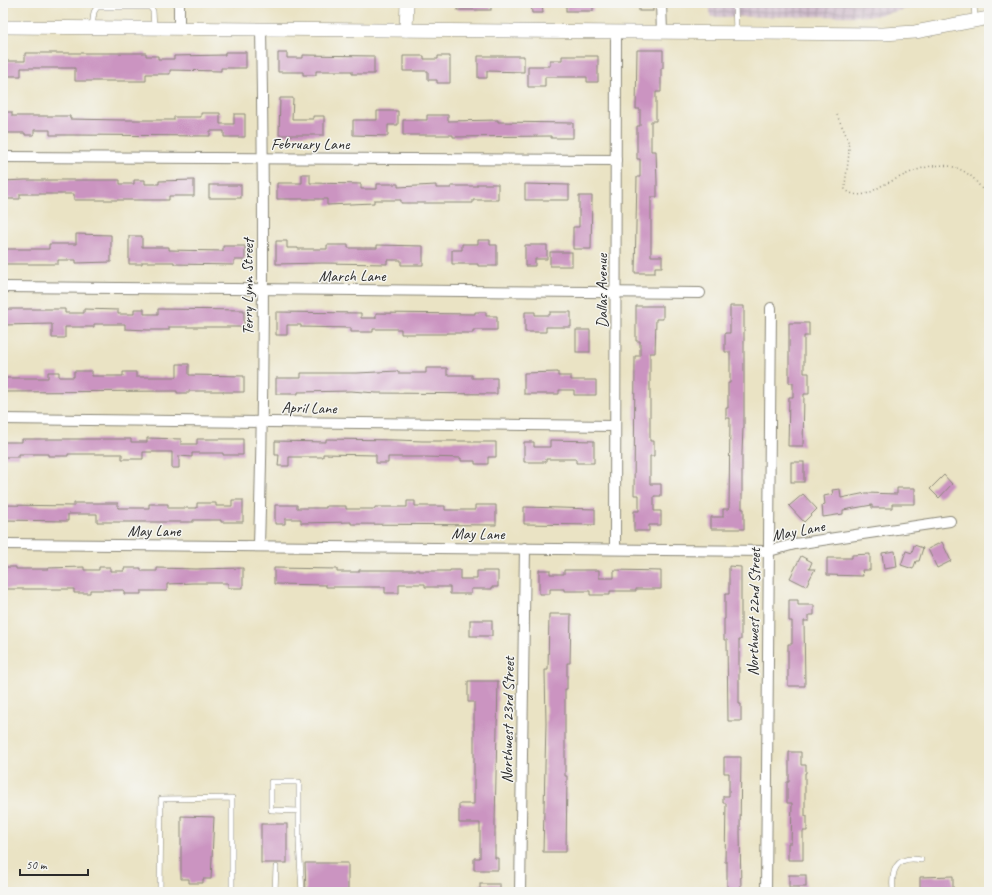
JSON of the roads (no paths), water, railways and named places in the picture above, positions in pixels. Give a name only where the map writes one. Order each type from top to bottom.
[{"type":"street","points":[[406,30],[407,3]]},
{"type":"street","points":[[661,3],[662,33]]},
{"type":"street","points":[[179,5],[179,28]]},
{"type":"street","points":[[3,27],[883,34],[915,32],[989,18]]},
{"type":"street","name":"Terry Lynn Street","points":[[259,546],[262,422],[263,135],[261,29]]},
{"type":"street","name":"Dallas Avenue","points":[[615,549],[616,32]]},
{"type":"street","name":"February Lane","points":[[3,157],[616,160]]},
{"type":"street","name":"March Lane","points":[[3,287],[700,293]]},
{"type":"street","name":"Northwest 22nd Street","points":[[766,892],[771,308]]},
{"type":"street","name":"April Lane","points":[[3,419],[615,426]]},
{"type":"street","name":"May Lane","points":[[3,544],[769,551],[795,544],[950,521]]},
{"type":"street","name":"Northwest 23rd Street","points":[[520,892],[525,548]]},
{"type":"lane","points":[[735,3],[736,34]]},
{"type":"lane","points":[[974,3],[975,21]]},
{"type":"lane","points":[[92,28],[94,12],[97,7],[150,7],[153,10],[154,28]]},
{"type":"lane","points":[[298,811],[271,810],[271,782],[298,782],[298,811],[298,843],[302,892]]},
{"type":"lane","points":[[160,892],[161,799],[232,798],[232,892]]},
{"type":"lane","points":[[893,892],[892,879],[894,868],[901,861],[912,858],[921,860]]},
{"type":"lane","points":[[275,892],[276,867]]}]
